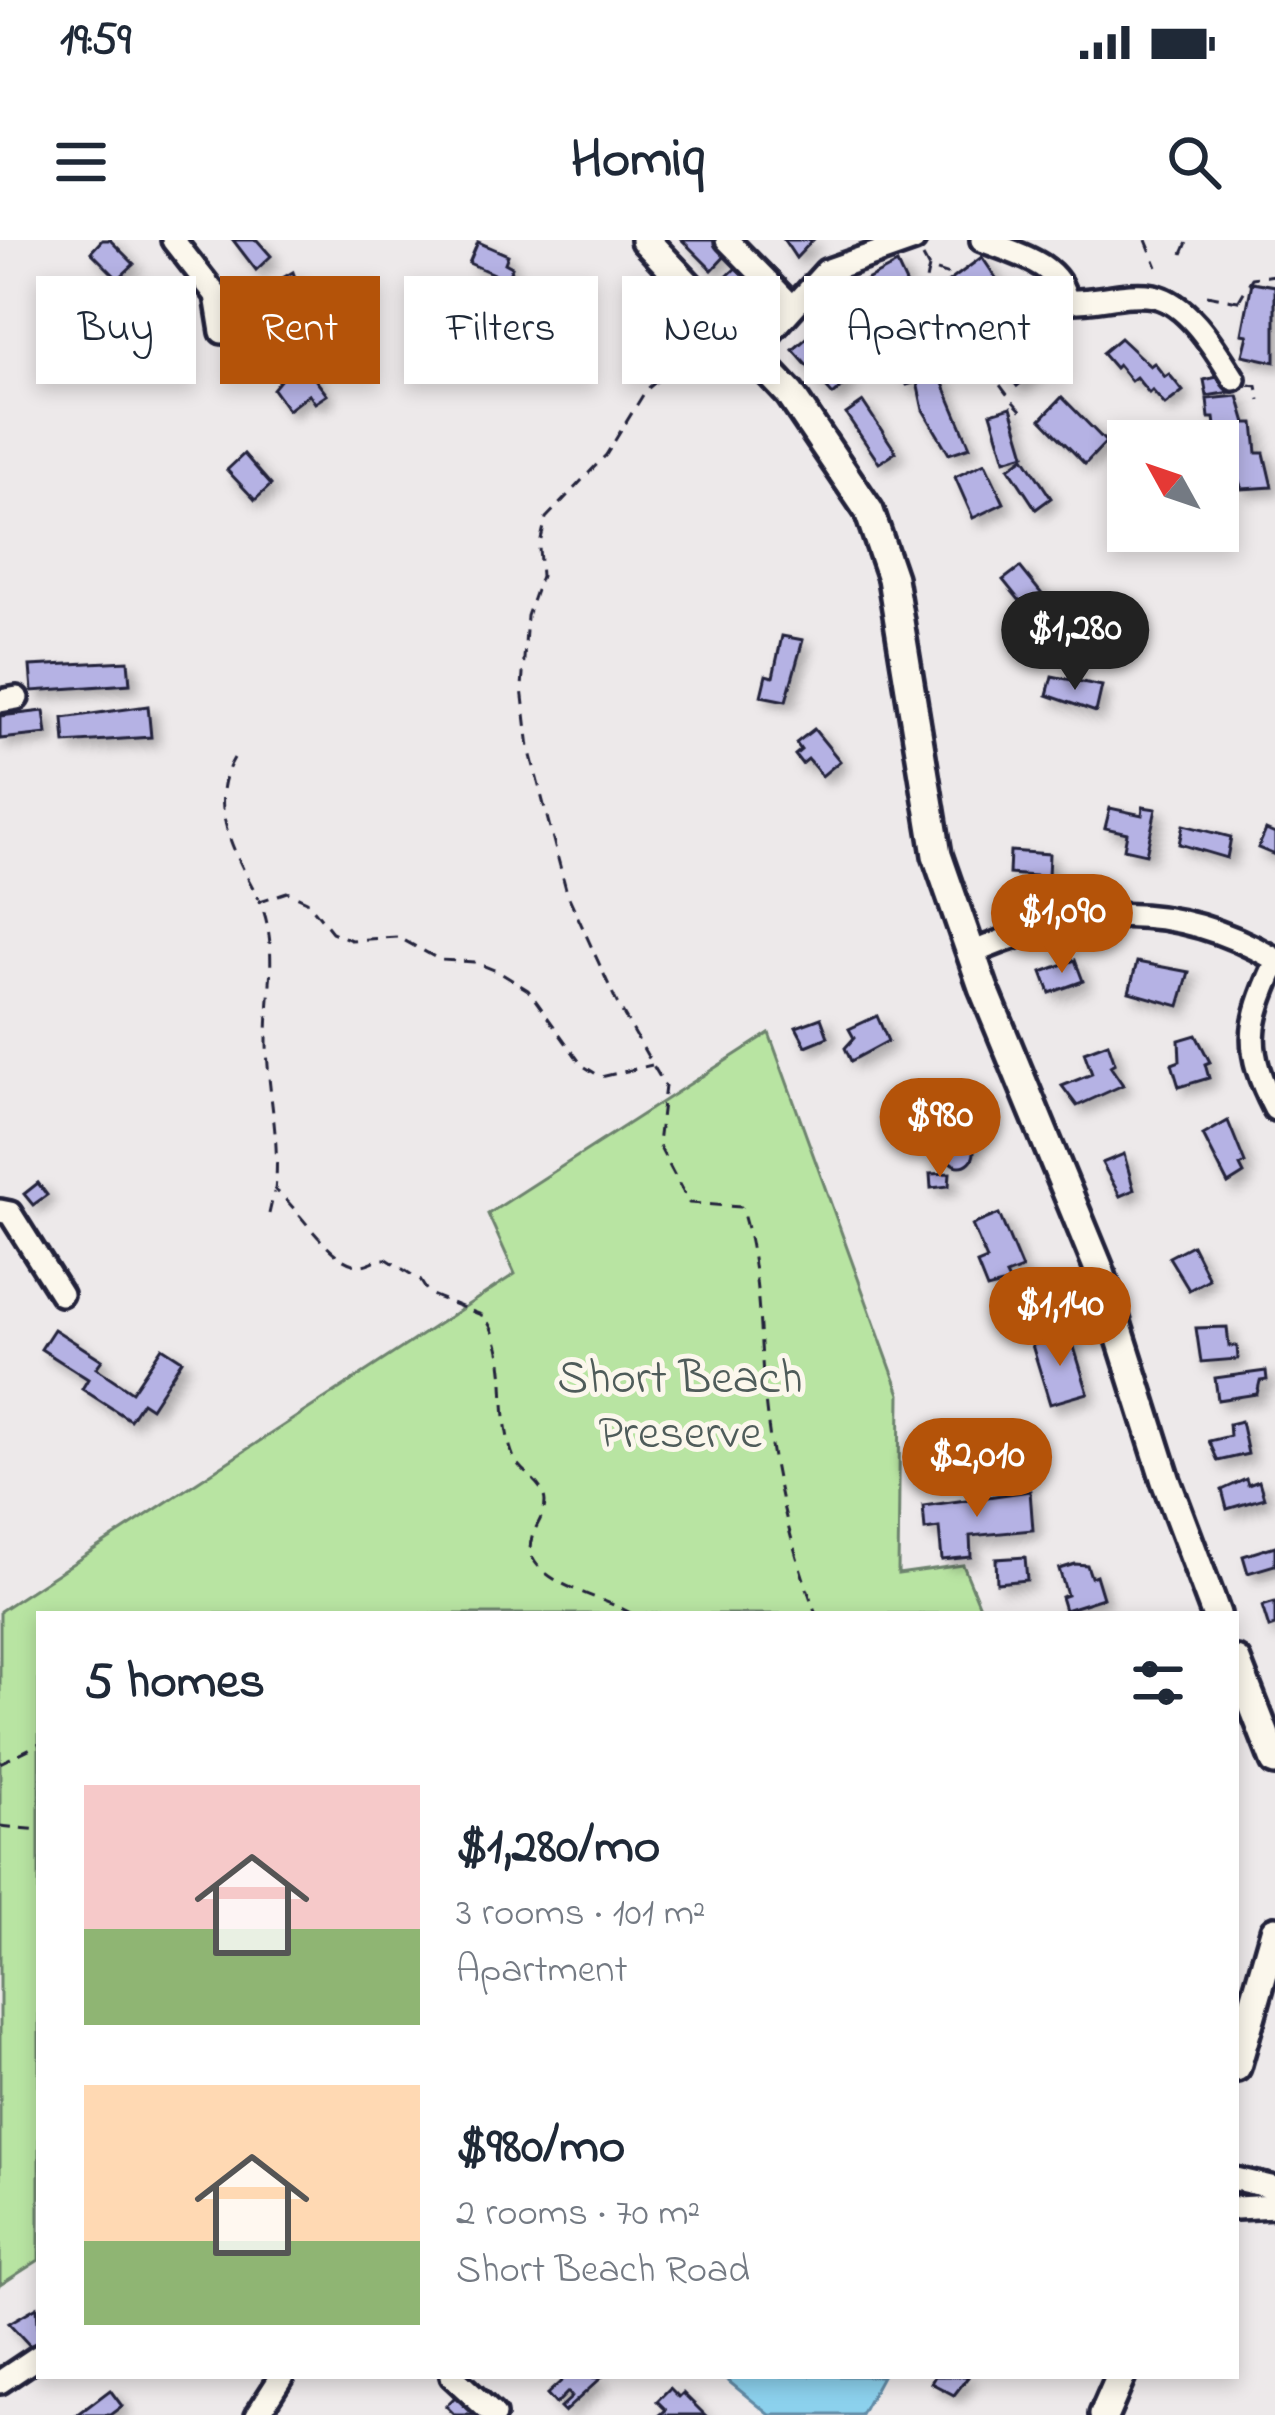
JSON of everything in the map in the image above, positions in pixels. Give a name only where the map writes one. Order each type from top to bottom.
[{"type":"main road","points":[[645,240],[680,276]]},
{"type":"main road","points":[[779,384],[834,452],[883,546],[929,826],[970,954],[1099,1268],[1166,1481],[1215,1611]]},
{"type":"main road","points":[[1239,1669],[1275,1761]]},
{"type":"main road","points":[[1239,2057],[1275,1931]]},
{"type":"main road","points":[[1104,2415],[1120,2379]]},
{"type":"street","points":[[172,240],[216,296],[220,320]]},
{"type":"street","points":[[727,240],[792,306]]},
{"type":"street","points":[[982,240],[1032,259],[1058,280],[1066,301],[1154,296],[1169,302],[1196,326],[1234,379]]},
{"type":"street","points":[[780,320],[808,286],[846,260],[917,245]]},
{"type":"street","points":[[970,954],[1065,923],[1136,913],[1204,924],[1275,962],[1252,1022],[1250,1053],[1275,1109]]},
{"type":"street","points":[[0,1211],[10,1214],[61,1294]]},
{"type":"street","points":[[1239,2180],[1275,2188]]},
{"type":"street","points":[[1239,2207],[1275,2206]]},
{"type":"street","points":[[0,2382],[36,2358]]},
{"type":"street","points":[[257,2415],[280,2379]]},
{"type":"street","points":[[455,2379],[494,2415]]},
{"type":"path","points":[[1146,240],[1157,267]]},
{"type":"path","points":[[1182,254],[1188,240]]},
{"type":"path","points":[[917,245],[929,268],[923,294],[928,307],[946,334],[965,340],[980,356],[1024,413]]},
{"type":"path","points":[[929,268],[949,275]]},
{"type":"path","points":[[1238,302],[1252,278],[1275,275]]},
{"type":"path","points":[[1207,295],[1248,303]]},
{"type":"path","points":[[652,384],[606,455],[546,518],[539,548],[541,575],[527,616],[521,688],[529,748],[567,893],[665,1086],[658,1144],[689,1203],[741,1208],[761,1309],[767,1418],[793,1550],[815,1611]]},
{"type":"path","points":[[234,758],[220,782],[224,820],[260,901],[273,952],[267,1041],[280,1150],[269,1214]]},
{"type":"path","points":[[260,901],[287,892],[307,901],[332,932],[351,940],[398,937],[440,960],[474,962],[499,972],[528,991],[582,1065],[601,1077],[652,1066]]},
{"type":"path","points":[[274,1190],[317,1237],[347,1260],[361,1265],[387,1259],[420,1280],[429,1294],[484,1316],[506,1372],[515,1460],[543,1491],[545,1508],[532,1531],[530,1553],[537,1566],[554,1577],[626,1611]]},
{"type":"path","points":[[0,1763],[36,1745]]},
{"type":"path","points":[[0,1826],[36,1830]]},
{"type":"green space","name":"Short Beach Preserve","points":[[769,1033],[900,1394],[898,1574],[963,1565],[982,1611],[36,1611],[36,2262],[0,2285],[0,1611],[515,1274],[488,1214]]},
{"type":"water","points":[[726,2379],[880,2379],[861,2415],[770,2415]]},
{"type":"building","points":[[102,240],[110,240],[134,264],[115,276],[91,252]]},
{"type":"building","points":[[233,240],[257,240],[271,256],[256,270]]},
{"type":"building","points":[[682,240],[714,240],[728,253],[712,270]]},
{"type":"building","points":[[784,240],[813,240],[796,258]]},
{"type":"building","points":[[478,242],[508,255],[505,263],[512,267],[509,276],[498,276],[469,263]]},
{"type":"building","points":[[982,257],[995,276],[956,276]]},
{"type":"building","points":[[897,264],[903,276],[874,276]]},
{"type":"building","points":[[738,266],[748,276],[727,276]]},
{"type":"building","points":[[1252,282],[1275,286],[1275,362],[1243,355]]},
{"type":"building","points":[[1120,338],[1150,366],[1154,363],[1165,377],[1169,374],[1183,391],[1165,405],[1136,377],[1131,381],[1118,365],[1115,368],[1102,353]]},
{"type":"building","points":[[804,340],[804,362],[793,350]]},
{"type":"building","points":[[1226,375],[1230,392],[1207,396],[1204,380]]},
{"type":"building","points":[[277,384],[319,384],[327,395],[315,403],[309,394],[288,410],[273,389]]},
{"type":"building","points":[[823,384],[846,384],[833,395]]},
{"type":"building","points":[[917,384],[943,384],[970,447],[949,454],[923,410]]},
{"type":"building","points":[[1238,396],[1246,423],[1254,423],[1257,453],[1264,453],[1272,487],[1242,489],[1239,420],[1209,418],[1207,399]]},
{"type":"building","points":[[1062,397],[1106,442],[1085,464],[1041,419]]},
{"type":"building","points":[[863,402],[896,452],[879,463],[846,414]]},
{"type":"building","points":[[1011,407],[1025,454],[1005,460],[991,413]]},
{"type":"building","points":[[244,454],[271,485],[255,500],[227,470]]},
{"type":"building","points":[[1024,457],[1051,498],[1036,509],[1009,468]]},
{"type":"building","points":[[985,463],[1004,503],[973,518],[955,477]]},
{"type":"building","points":[[1020,567],[1045,598],[1028,611],[1003,580]]},
{"type":"building","points":[[782,636],[803,640],[786,701],[761,696],[766,675],[773,677]]},
{"type":"building","points":[[128,661],[130,684],[32,691],[30,666]]},
{"type":"building","points":[[1052,676],[1102,686],[1096,712],[1047,695]]},
{"type":"building","points":[[148,706],[151,737],[65,743],[63,718]]},
{"type":"building","points":[[44,711],[47,734],[0,739],[0,716]]},
{"type":"building","points":[[814,729],[840,761],[822,776],[808,759],[802,764],[795,755],[801,750],[796,743]]},
{"type":"building","points":[[1143,807],[1156,809],[1146,854],[1124,849],[1127,833],[1105,828],[1110,808],[1142,815]]},
{"type":"building","points":[[1183,825],[1231,837],[1227,858],[1179,844]]},
{"type":"building","points":[[1266,830],[1275,834],[1275,855],[1258,848]]},
{"type":"building","points":[[1010,851],[1049,854],[1048,877],[1009,874]]},
{"type":"building","points":[[1075,960],[1083,981],[1050,993],[1042,972]]},
{"type":"building","points":[[1137,962],[1189,972],[1179,1006],[1129,992]]},
{"type":"building","points":[[877,1016],[888,1041],[851,1061],[845,1048],[854,1038],[849,1029]]},
{"type":"building","points":[[821,1018],[828,1037],[806,1046],[796,1027]]},
{"type":"building","points":[[1196,1035],[1210,1062],[1205,1064],[1209,1078],[1179,1087],[1172,1064],[1180,1061],[1179,1040]]},
{"type":"building","points":[[1108,1043],[1115,1063],[1110,1066],[1123,1085],[1077,1106],[1062,1086],[1092,1074],[1084,1052]]},
{"type":"building","points":[[1228,1121],[1245,1163],[1240,1166],[1244,1174],[1228,1184],[1203,1135]]},
{"type":"building","points":[[960,1138],[970,1142],[974,1152],[970,1162],[960,1166],[950,1162],[946,1152],[950,1142]]},
{"type":"building","points":[[1124,1154],[1134,1190],[1120,1196],[1102,1163]]},
{"type":"building","points":[[950,1173],[949,1186],[931,1188],[930,1174]]},
{"type":"building","points":[[38,1183],[47,1195],[33,1205],[24,1194]]},
{"type":"building","points":[[999,1214],[1022,1269],[1006,1275],[1010,1283],[987,1289],[977,1264],[987,1260],[972,1225]]},
{"type":"building","points":[[1192,1245],[1209,1279],[1189,1290],[1169,1257]]},
{"type":"building","points":[[1048,1284],[1054,1304],[1030,1310],[1025,1290]]},
{"type":"building","points":[[1227,1327],[1229,1346],[1237,1346],[1238,1359],[1201,1362],[1196,1328]]},
{"type":"building","points":[[54,1329],[102,1360],[96,1368],[132,1392],[162,1347],[182,1360],[151,1408],[142,1402],[130,1420],[82,1389],[88,1379],[41,1349]]},
{"type":"building","points":[[1070,1334],[1088,1393],[1050,1404],[1032,1345]]},
{"type":"building","points":[[1266,1371],[1267,1380],[1260,1381],[1257,1394],[1218,1400],[1215,1378]]},
{"type":"building","points":[[1241,1421],[1248,1454],[1218,1461],[1209,1441],[1230,1436],[1229,1424]]},
{"type":"building","points":[[1246,1479],[1248,1485],[1259,1481],[1264,1498],[1227,1509],[1222,1490]]},
{"type":"building","points":[[1030,1491],[1033,1530],[970,1536],[971,1557],[942,1560],[939,1528],[925,1530],[923,1506]]},
{"type":"building","points":[[1275,1546],[1275,1565],[1248,1573],[1243,1556]]},
{"type":"building","points":[[1025,1557],[1027,1580],[997,1583],[996,1559]]},
{"type":"building","points":[[1087,1565],[1091,1577],[1096,1575],[1103,1598],[1065,1610],[1061,1597],[1067,1595],[1059,1569]]},
{"type":"building","points":[[1275,1602],[1275,1626],[1269,1628],[1262,1606]]},
{"type":"building","points":[[36,2308],[36,2343],[31,2347],[9,2323]]},
{"type":"building","points":[[564,2379],[600,2379],[564,2412],[560,2408],[572,2397],[568,2392],[556,2404],[547,2394]]},
{"type":"building","points":[[933,2379],[966,2379],[954,2395],[931,2383]]},
{"type":"building","points":[[670,2388],[679,2397],[683,2393],[705,2415],[660,2415],[666,2410],[657,2401]]},
{"type":"building","points":[[110,2390],[122,2406],[110,2415],[77,2415]]},
{"type":"building","points":[[458,2394],[481,2415],[455,2415],[446,2406]]}]
